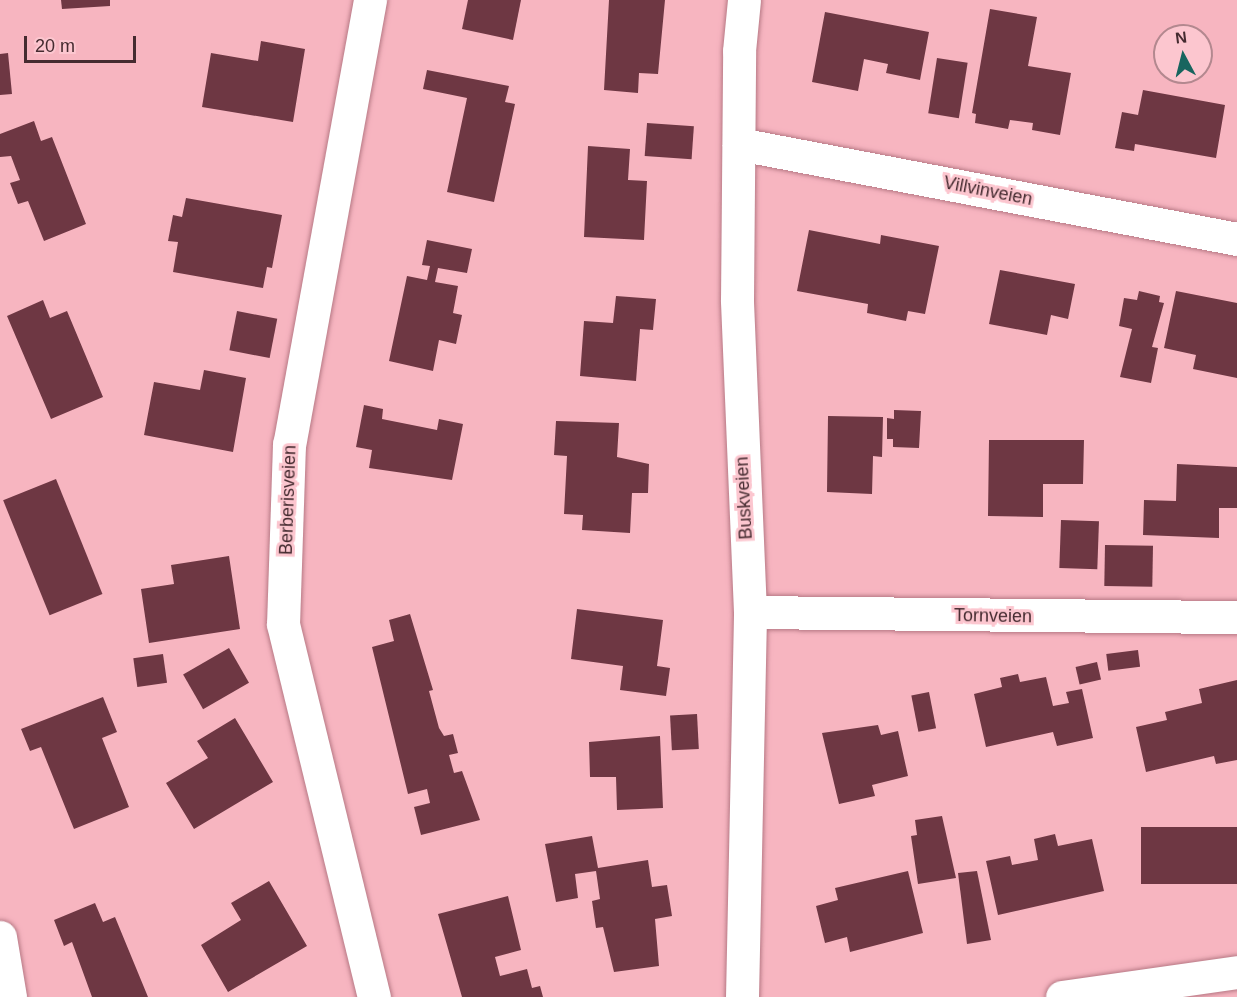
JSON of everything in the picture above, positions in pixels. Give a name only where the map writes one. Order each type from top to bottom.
[{"type":"street","name":"Berberisveien","points":[[370,0],[289,444],[283,624],[374,997]]},
{"type":"street","name":"Buskveien","points":[[742,997],[750,612],[736,300],[744,0]]},
{"type":"street","name":"Villvinveien","points":[[739,144],[1237,239]]},
{"type":"street","name":"Tornveien","points":[[750,612],[1237,617]]},
{"type":"street","points":[[0,937],[10,997]]},
{"type":"street","points":[[1062,997],[1237,972]]},
{"type":"building","points":[[61,0],[110,0],[110,6],[62,9]]},
{"type":"building","points":[[468,0],[521,0],[513,40],[462,29]]},
{"type":"building","points":[[609,0],[665,0],[658,74],[639,73],[638,93],[604,90]]},
{"type":"building","points":[[990,9],[1037,17],[1028,66],[1071,73],[1060,135],[1032,130],[1033,123],[1010,120],[1008,129],[975,123],[976,114],[972,113]]},
{"type":"building","points":[[825,12],[929,32],[920,80],[886,73],[888,64],[864,59],[858,91],[812,82]]},
{"type":"building","points":[[261,41],[305,49],[293,122],[202,107],[211,53],[258,61]]},
{"type":"building","points":[[8,53],[12,94],[0,95],[0,54]]},
{"type":"building","points":[[937,58],[968,63],[959,118],[928,113]]},
{"type":"building","points":[[427,70],[509,86],[505,102],[515,104],[494,202],[447,192],[467,98],[423,89]]},
{"type":"building","points":[[1143,90],[1225,105],[1216,158],[1135,144],[1134,151],[1115,148],[1122,112],[1138,115]]},
{"type":"building","points":[[34,121],[41,141],[52,137],[86,224],[44,241],[28,201],[18,204],[10,183],[20,180],[11,156],[0,157],[0,134]]},
{"type":"building","points":[[647,123],[694,126],[692,159],[645,156]]},
{"type":"building","points":[[588,146],[630,149],[628,180],[647,181],[644,240],[584,237]]},
{"type":"building","points":[[186,198],[282,215],[272,268],[267,267],[263,288],[173,272],[178,242],[168,241],[173,215],[182,217]]},
{"type":"building","points":[[809,230],[880,244],[881,235],[939,246],[925,314],[908,311],[906,321],[867,313],[868,304],[797,291]]},
{"type":"building","points":[[427,240],[472,249],[467,273],[438,268],[435,282],[458,286],[453,313],[462,315],[456,344],[439,340],[433,371],[389,361],[407,276],[427,280],[430,266],[422,265]]},
{"type":"building","points":[[1000,270],[1075,284],[1068,319],[1051,315],[1047,335],[989,324]]},
{"type":"building","points":[[1139,291],[1160,296],[1159,302],[1164,303],[1152,347],[1158,348],[1151,383],[1120,377],[1132,329],[1119,326],[1124,298],[1137,300]]},
{"type":"building","points":[[1176,291],[1237,303],[1237,378],[1193,369],[1196,355],[1164,348]]},
{"type":"building","points":[[616,296],[656,299],[653,330],[640,329],[636,381],[580,376],[584,321],[613,323]]},
{"type":"building","points":[[43,300],[50,318],[67,311],[103,397],[51,419],[7,316]]},
{"type":"building","points":[[237,311],[277,319],[270,358],[229,350]]},
{"type":"building","points":[[204,370],[246,378],[233,452],[144,435],[154,382],[200,390]]},
{"type":"building","points":[[364,405],[383,409],[382,419],[437,430],[439,419],[463,424],[452,480],[369,468],[372,450],[356,447]]},
{"type":"building","points":[[894,410],[921,411],[919,448],[893,447],[893,439],[887,439],[887,418],[894,419]]},
{"type":"building","points":[[828,416],[883,417],[882,457],[873,456],[872,494],[827,492]]},
{"type":"building","points":[[556,421],[619,423],[617,457],[649,464],[648,493],[632,493],[630,533],[582,530],[583,515],[564,514],[567,456],[554,455]]},
{"type":"building","points":[[989,440],[1084,440],[1083,484],[1043,484],[1043,517],[988,516]]},
{"type":"building","points":[[1177,464],[1237,467],[1237,508],[1219,508],[1219,538],[1143,535],[1144,500],[1176,501]]},
{"type":"building","points":[[56,479],[102,594],[50,615],[3,500]]},
{"type":"building","points":[[1061,520],[1099,521],[1097,569],[1059,568]]},
{"type":"building","points":[[1105,545],[1153,546],[1152,587],[1104,586]]},
{"type":"building","points":[[229,556],[240,629],[149,643],[141,589],[174,584],[171,565]]},
{"type":"building","points":[[577,609],[663,620],[657,666],[670,668],[666,696],[620,690],[623,666],[571,659]]},
{"type":"building","points":[[410,614],[433,690],[429,691],[439,728],[444,736],[453,734],[458,753],[449,755],[454,773],[462,771],[480,820],[421,835],[414,807],[430,803],[427,789],[408,794],[372,647],[394,641],[389,620]]},
{"type":"building","points":[[229,648],[249,683],[203,709],[183,674]]},
{"type":"building","points":[[1138,650],[1140,667],[1108,671],[1106,654]]},
{"type":"building","points":[[163,654],[167,683],[137,687],[133,658]]},
{"type":"building","points":[[1097,662],[1101,680],[1080,684],[1076,667]]},
{"type":"building","points":[[1018,674],[1020,682],[1046,677],[1053,706],[1069,703],[1066,692],[1082,689],[1093,738],[1057,746],[1053,732],[986,747],[974,694],[1002,687],[1000,678]]},
{"type":"building","points":[[1237,680],[1237,760],[1216,764],[1214,756],[1146,772],[1136,727],[1167,720],[1165,712],[1202,703],[1199,689]]},
{"type":"building","points":[[929,692],[936,728],[918,732],[911,695]]},
{"type":"building","points":[[103,697],[117,732],[102,738],[129,807],[74,829],[41,747],[30,751],[21,729]]},
{"type":"building","points":[[697,714],[699,749],[672,750],[670,715]]},
{"type":"building","points":[[235,718],[273,782],[194,829],[166,783],[208,758],[197,741]]},
{"type":"building","points":[[878,725],[881,735],[898,731],[908,776],[872,785],[875,796],[839,804],[822,733]]},
{"type":"building","points":[[660,736],[663,808],[617,810],[616,777],[590,777],[589,742]]},
{"type":"building","points":[[942,816],[956,878],[918,884],[911,836],[917,835],[915,820]]},
{"type":"building","points":[[1141,827],[1237,827],[1237,884],[1141,884]]},
{"type":"building","points":[[1055,834],[1058,846],[1092,839],[1104,891],[998,915],[986,861],[1010,856],[1012,865],[1038,860],[1034,839]]},
{"type":"building","points":[[592,836],[598,868],[648,860],[652,887],[667,885],[672,916],[655,919],[659,966],[614,972],[603,927],[596,928],[592,901],[600,899],[596,871],[575,874],[578,898],[556,902],[545,844]]},
{"type":"building","points":[[908,871],[923,933],[850,952],[847,937],[825,943],[816,906],[838,900],[835,888]]},
{"type":"building","points":[[977,871],[991,940],[967,944],[958,873]]},
{"type":"building","points":[[269,881],[307,946],[228,992],[201,945],[241,920],[231,903]]},
{"type":"building","points":[[508,896],[521,950],[495,957],[500,976],[527,969],[532,988],[540,986],[543,997],[462,997],[438,914]]},
{"type":"building","points":[[95,903],[103,922],[115,917],[148,997],[92,997],[72,942],[64,946],[54,920]]}]
